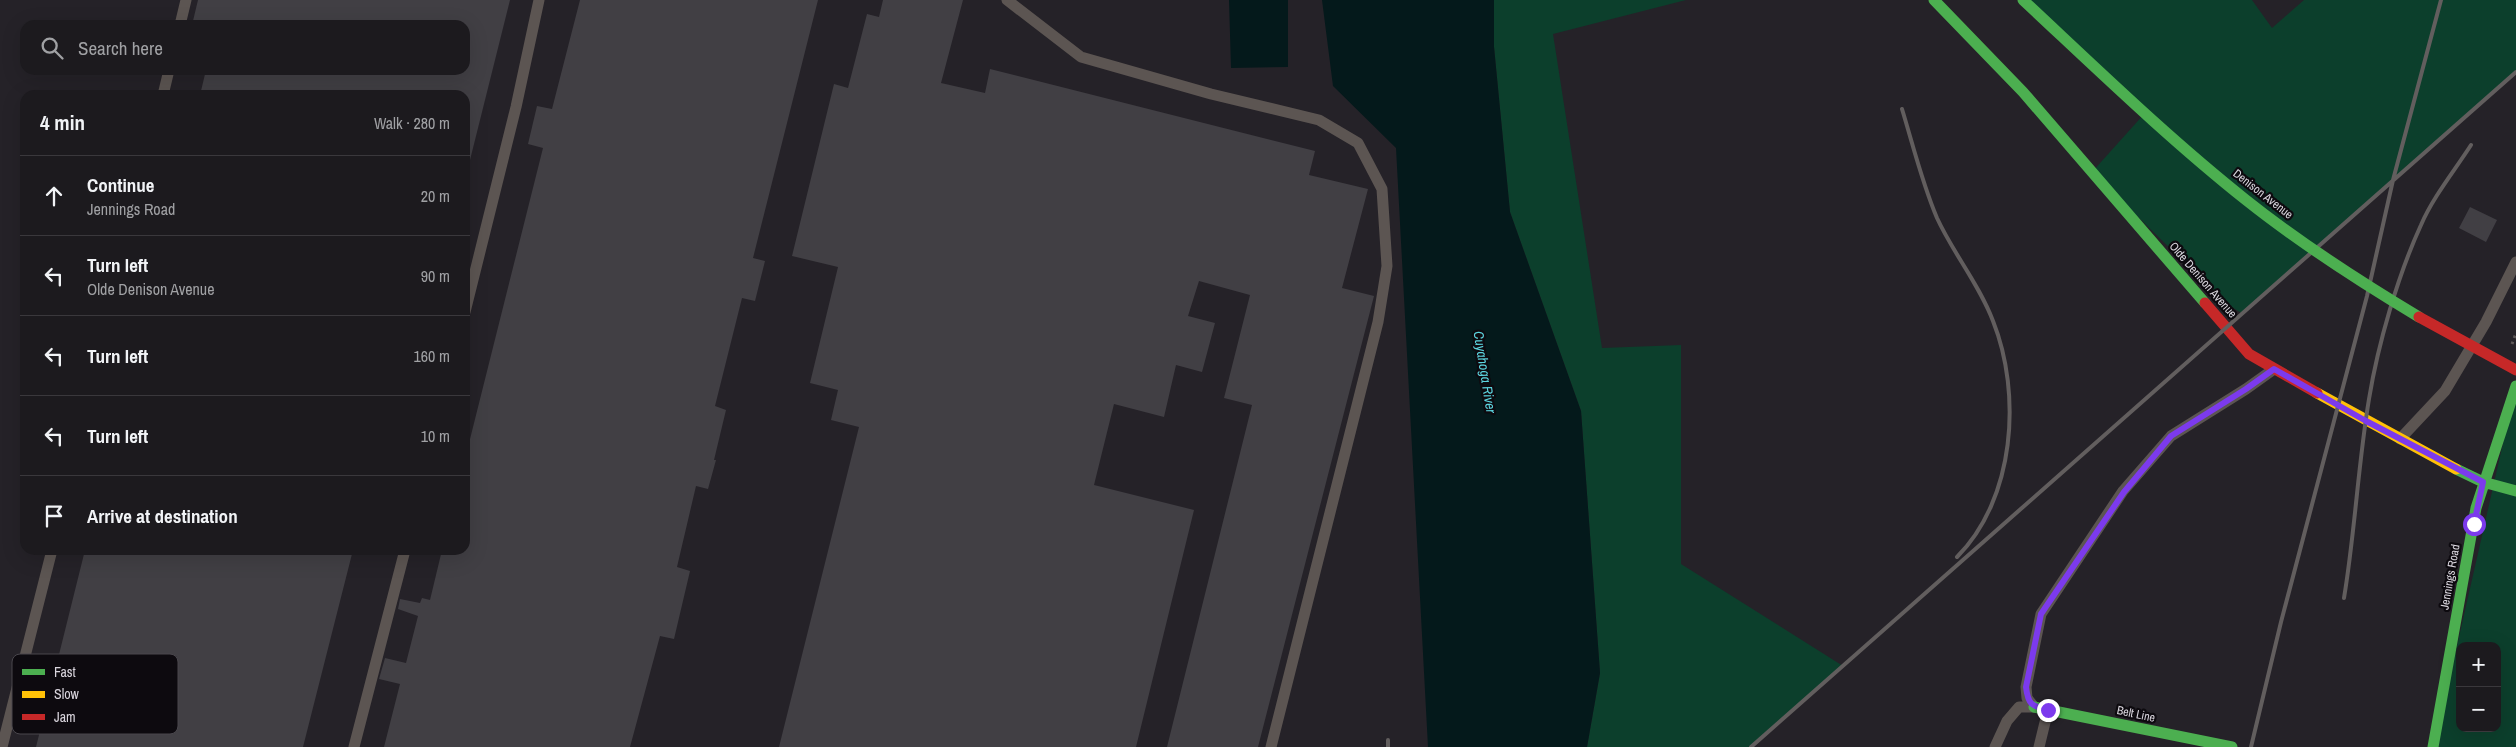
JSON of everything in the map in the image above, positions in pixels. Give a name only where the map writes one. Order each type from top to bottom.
[{"type":"street","name":"Olde Denison Avenue","points":[[1934,0],[2022,92],[2248,354],[2400,439],[2483,482],[2516,491]]},
{"type":"street","name":"Denison Avenue","points":[[2023,0],[2174,140],[2280,226],[2451,336],[2516,370]]},
{"type":"street","name":"Jennings Road","points":[[2434,747],[2476,508],[2516,386]]},
{"type":"street","name":"Belt Line","points":[[2034,707],[2232,747]]},
{"type":"lane","points":[[181,20],[186,0]]},
{"type":"lane","points":[[470,292],[516,107],[539,0]]},
{"type":"lane","points":[[1007,0],[1081,57],[1211,94],[1319,120],[1358,143],[1382,189],[1387,266],[1378,322],[1272,747]]},
{"type":"lane","points":[[164,90],[168,75]]},
{"type":"lane","points":[[2400,439],[2445,391],[2486,322],[2516,262]]},
{"type":"lane","points":[[2034,707],[2027,698],[2026,687],[2041,614],[2124,492],[2171,436],[2274,369]]},
{"type":"lane","points":[[26,654],[51,555]]},
{"type":"lane","points":[[354,747],[404,555]]},
{"type":"lane","points":[[1995,747],[2007,721],[2019,707],[2034,707]]},
{"type":"lane","points":[[2,747],[12,708]]},
{"type":"lane","points":[[2039,747],[2048,710]]},
{"type":"green space","points":[[1494,0],[1686,0],[1553,34],[1602,348],[1681,345],[1681,564],[1843,666],[1751,747],[1587,747],[1600,673],[1581,411],[1510,212],[1494,47]]},
{"type":"green space","points":[[2023,0],[2252,0],[2272,28],[2304,0],[2516,0],[2516,72],[2243,314],[2227,304],[2092,172],[2145,113]]},
{"type":"green space","points":[[2516,386],[2516,747],[2434,747],[2456,650],[2456,732],[2501,732],[2501,642],[2458,642]]},
{"type":"water","points":[[1229,0],[1288,0],[1288,67],[1231,68]]},
{"type":"water","name":"Cuyahoga River","points":[[1322,0],[1494,0],[1494,47],[1510,212],[1581,411],[1600,673],[1587,747],[1428,747],[1396,148],[1333,86]]},
{"type":"building","points":[[198,0],[510,0],[470,160],[470,90],[201,90],[205,75],[470,75],[470,20],[193,20]]},
{"type":"building","points":[[580,0],[818,0],[753,258],[765,261],[755,301],[742,298],[715,406],[726,410],[714,460],[716,460],[708,489],[696,486],[677,567],[690,571],[674,639],[660,636],[630,747],[384,747],[400,684],[379,679],[385,658],[406,663],[418,616],[398,609],[400,599],[420,603],[422,598],[430,600],[441,555],[470,555],[470,439],[543,148],[528,144],[537,106],[552,109]]},
{"type":"building","points":[[883,0],[963,0],[941,83],[985,93],[990,69],[1315,151],[1309,175],[1368,189],[1342,288],[1374,296],[1258,747],[1167,747],[1252,405],[1224,398],[1250,295],[1199,281],[1188,316],[1215,323],[1202,372],[1176,365],[1164,417],[1114,404],[1094,485],[1194,510],[1136,747],[779,747],[859,427],[831,420],[838,390],[810,383],[838,267],[792,256],[834,84],[848,88],[867,14],[879,17]]},
{"type":"building","points":[[2470,207],[2497,220],[2486,242],[2459,228]]},
{"type":"building","points":[[84,555],[352,555],[303,747],[36,747],[39,734],[178,734],[178,654],[59,654]]},
{"type":"railway","points":[[2251,747],[2281,622],[2367,296],[2393,180],[2441,0]]},
{"type":"railway","points":[[1751,747],[2516,72]]},
{"type":"railway","points":[[1902,109],[1922,178],[1937,218],[1981,294],[1993,321],[2002,350],[2008,381],[2010,412],[2008,445],[2002,476],[1991,506],[1976,533],[1957,557]]},
{"type":"railway","points":[[2344,598],[2365,424],[2383,333],[2404,266],[2421,225],[2438,194],[2471,145]]},
{"type":"railway","points":[[1388,740],[1388,747]]},
{"type":"traffic: fast","points":[[1934,0],[2023,92],[2205,303]]},
{"type":"traffic: fast","points":[[2023,0],[2160,127],[2246,200],[2330,261],[2419,317]]},
{"type":"traffic: fast","points":[[2433,747],[2476,508],[2516,386]]},
{"type":"traffic: fast","points":[[2456,469],[2483,482],[2516,491]]},
{"type":"traffic: fast","points":[[2034,707],[2232,747]]},
{"type":"traffic: slow","points":[[2317,393],[2456,469]]},
{"type":"traffic: jam","points":[[2205,303],[2249,354],[2317,393]]},
{"type":"traffic: jam","points":[[2419,317],[2516,370]]},
{"type":"route","points":[[2048,710],[2034,707],[2027,698],[2026,687],[2041,614],[2124,492],[2171,436],[2274,369],[2366,421],[2483,482],[2474,524]]}]
